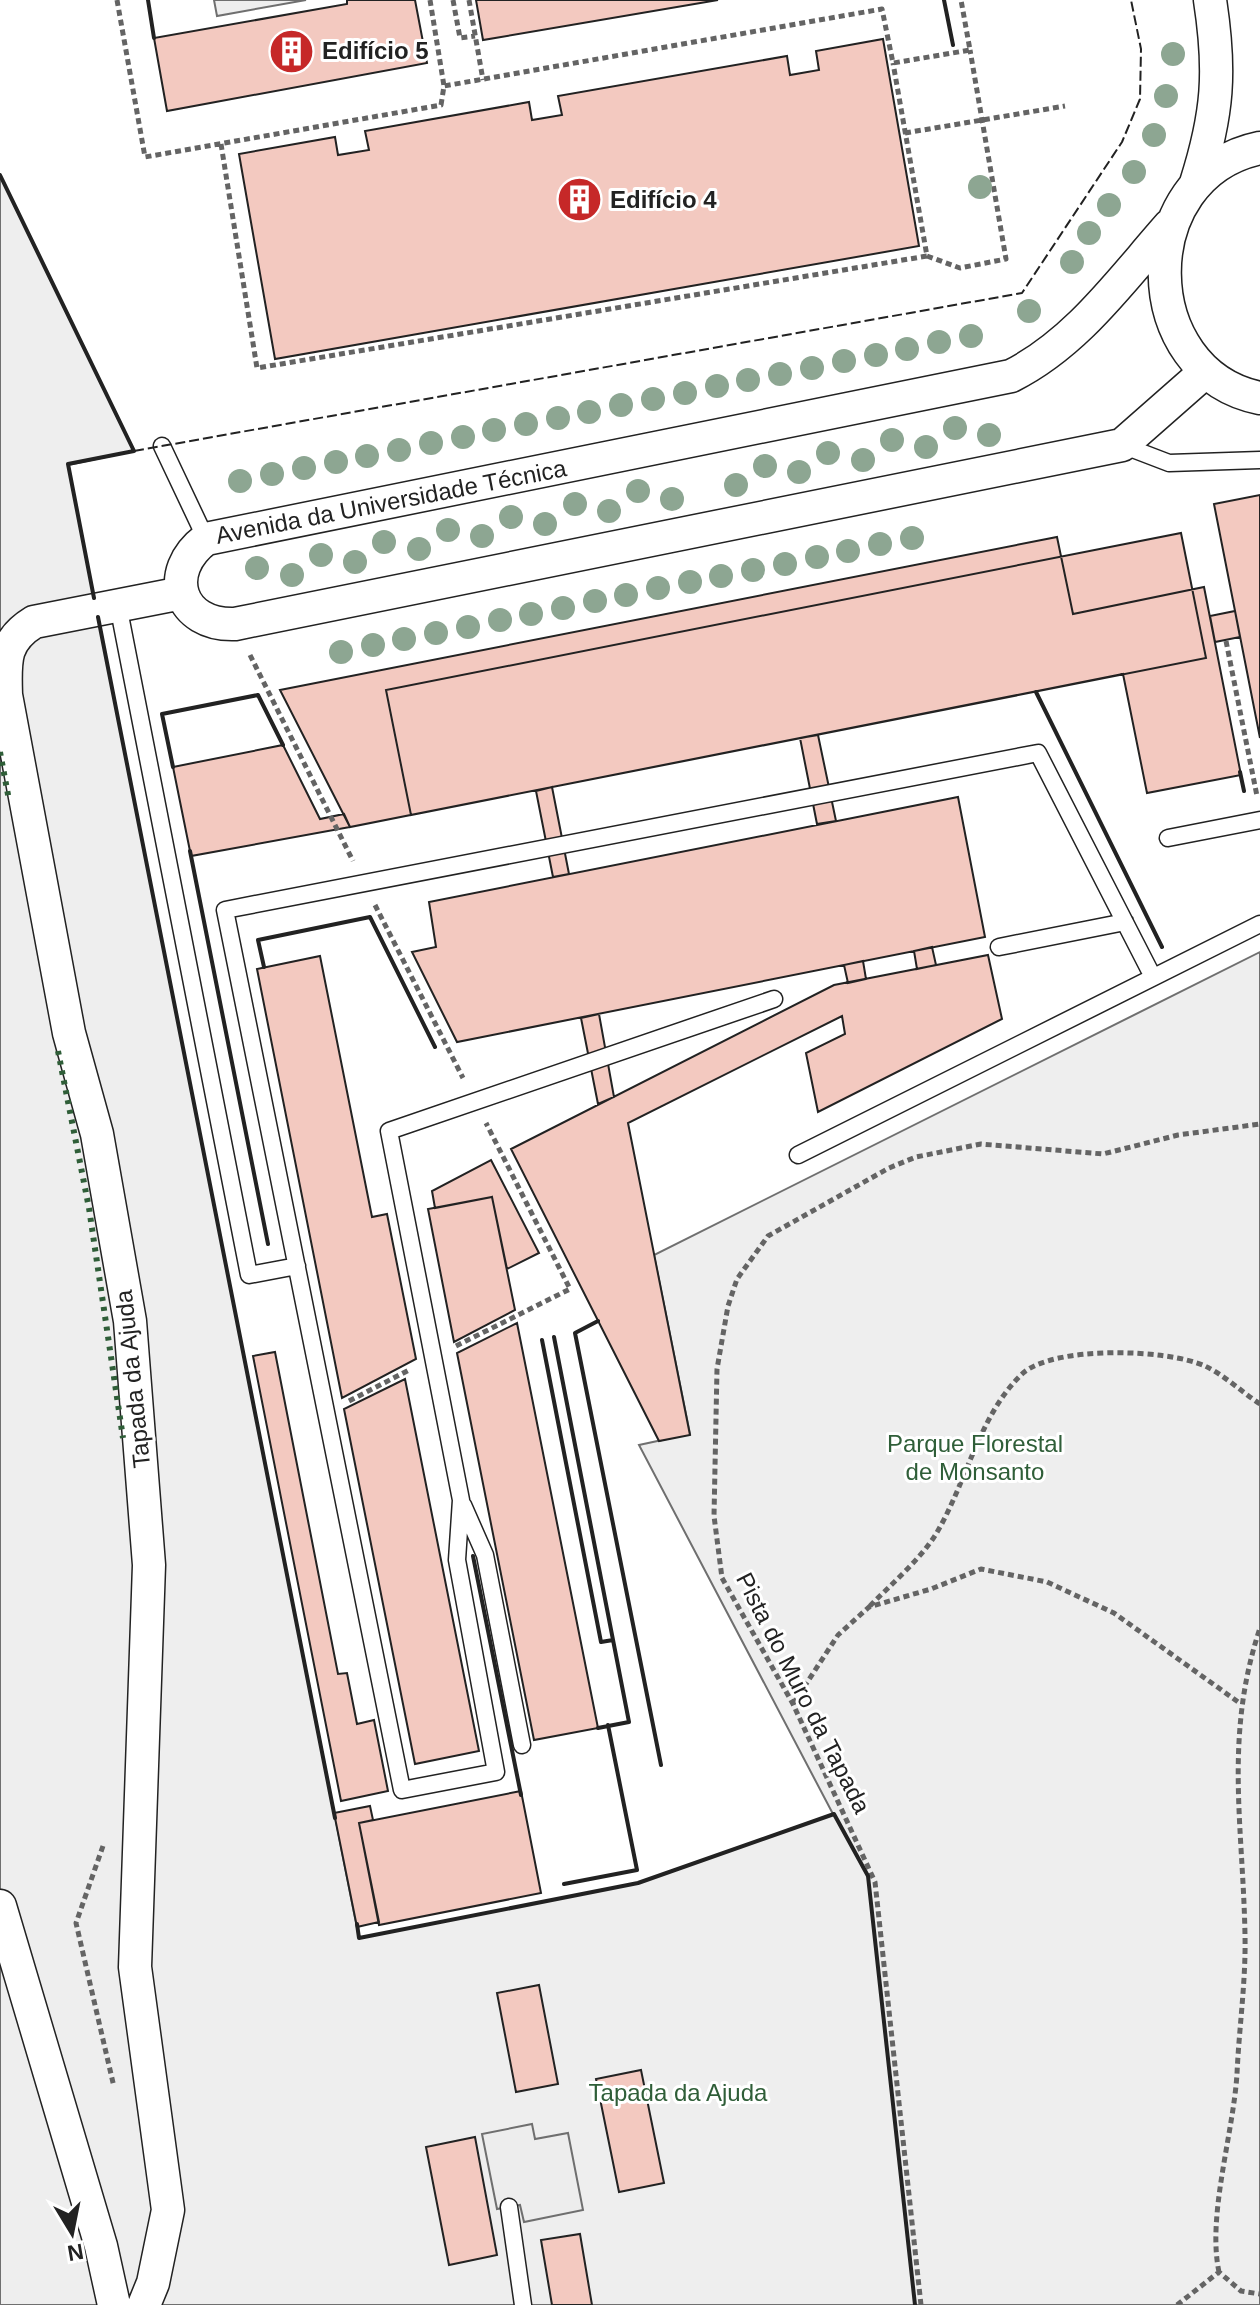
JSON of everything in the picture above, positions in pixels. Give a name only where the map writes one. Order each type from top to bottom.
[{"type":"street","points":[[1210,0],[1219,80],[1212,133],[1196,183],[1170,225],[1163,257],[1167,298],[1182,338],[1205,372],[1241,395],[1260,398]]},
{"type":"street","points":[[1196,183],[1236,153],[1260,148]]},
{"type":"street","name":"Avenida da Universidade Técnica","points":[[182,593],[183,563],[191,550],[206,539],[1011,376],[1039,362],[1067,339],[1170,225]]},
{"type":"street","points":[[182,593],[197,614],[209,621],[235,624],[1122,445],[1205,372]]},
{"type":"street","name":"Tapada da Ajuda","points":[[144,2305],[153,2283],[168,2210],[135,1967],[149,1565],[130,1321],[97,1134],[66,1018],[6,682],[5,657],[18,632],[34,622],[182,593]]},
{"type":"street","points":[[0,1906],[101,2246],[114,2305]]},
{"type":"lane","points":[[1122,445],[1169,463],[1260,460]]},
{"type":"lane","points":[[162,446],[206,539]]},
{"type":"lane","points":[[118,605],[249,1275],[297,1266]]},
{"type":"lane","points":[[461,1500],[457,1560],[496,1772],[402,1790],[225,910],[1038,753],[1153,977]]},
{"type":"lane","points":[[1168,838],[1260,820]]},
{"type":"lane","points":[[999,947],[1125,922]]},
{"type":"lane","points":[[798,1155],[1260,924]]},
{"type":"lane","points":[[522,1745],[485,1555],[461,1500],[389,1131],[774,999]]},
{"type":"lane","points":[[509,2207],[523,2305]]},
{"type":"path","points":[[117,0],[145,157],[441,105],[444,86],[430,0]]},
{"type":"path","points":[[453,0],[460,38],[475,36]]},
{"type":"path","points":[[469,0],[483,80]]},
{"type":"path","points":[[221,144],[257,368],[927,256],[960,268],[1006,259],[961,0]]},
{"type":"path","points":[[444,86],[882,9],[927,256]]},
{"type":"path","points":[[893,63],[970,50]]},
{"type":"path","points":[[905,133],[1065,106]]},
{"type":"path","points":[[235,624],[570,1289],[326,1412]]},
{"type":"path","points":[[1226,641],[1260,809]]},
{"type":"path","name":"Pista do Muro da Tapada","points":[[921,2305],[875,1882],[793,1704],[722,1578],[714,1516],[717,1369],[728,1306],[737,1279],[751,1255],[786,1224],[889,1168],[946,1149],[981,1144],[1103,1154],[1178,1135],[1260,1124]]},
{"type":"path","points":[[793,1704],[838,1635],[935,1537],[997,1407],[1023,1372],[1061,1359],[1112,1351],[1159,1355],[1205,1366],[1260,1404]]},
{"type":"path","points":[[869,1607],[931,1589],[981,1569],[1047,1582],[1114,1613],[1241,1704]]},
{"type":"path","points":[[1260,1628],[1245,1673],[1241,1704],[1236,1804],[1245,1936],[1234,2112],[1213,2246],[1219,2272],[1241,2291],[1260,2294]]},
{"type":"path","points":[[1177,2305],[1219,2272]]},
{"type":"green space","points":[[214,0],[306,0],[217,16]]},
{"type":"green space","name":"Parque Florestal de Monsanto","points":[[0,175],[134,451],[68,465],[359,1938],[638,1883],[833,1814],[639,1445],[690,1434],[654,1255],[1260,952],[1260,2305],[0,2305]]},
{"type":"shaded area","points":[[532,2124],[535,2139],[568,2133],[583,2210],[524,2222],[520,2205],[497,2209],[482,2134]]},
{"type":"building","name":"Edifício 5","points":[[347,0],[415,0],[427,63],[167,111],[154,38],[347,4]]},
{"type":"building","points":[[476,0],[718,0],[483,40]]},
{"type":"building","name":"Edifício 4","points":[[883,39],[919,246],[275,359],[239,154],[335,137],[338,155],[369,150],[365,131],[529,102],[532,120],[562,115],[558,96],[787,56],[790,75],[819,70],[816,51]]},
{"type":"building","points":[[1260,495],[1260,738],[1214,504]]},
{"type":"building","points":[[1181,533],[1206,658],[411,815],[386,690]]},
{"type":"building","points":[[1057,537],[1073,614],[1204,587],[1241,775],[1147,793],[1123,674],[350,827],[280,690]]},
{"type":"building","points":[[1235,611],[1240,637],[1215,642],[1210,616]]},
{"type":"building","points":[[818,735],[836,821],[817,824],[800,738]]},
{"type":"building","points":[[283,745],[320,819],[344,814],[350,827],[191,856],[173,767]]},
{"type":"building","points":[[552,787],[569,874],[553,877],[536,791]]},
{"type":"building","points":[[958,797],[985,937],[457,1042],[412,952],[436,947],[429,902]]},
{"type":"building","points":[[932,947],[936,965],[917,969],[914,951]]},
{"type":"building","points":[[988,955],[1002,1019],[818,1112],[806,1053],[845,1034],[842,1016],[628,1123],[690,1435],[659,1441],[511,1149],[834,985]]},
{"type":"building","points":[[320,956],[372,1217],[387,1214],[416,1359],[342,1398],[257,969]]},
{"type":"building","points":[[863,961],[866,979],[848,983],[844,965]]},
{"type":"building","points":[[599,1014],[614,1097],[598,1104],[581,1018]]},
{"type":"building","points":[[491,1160],[539,1253],[507,1269],[492,1197],[435,1208],[432,1191]]},
{"type":"building","points":[[492,1197],[515,1310],[454,1342],[428,1209]]},
{"type":"building","points":[[517,1323],[598,1728],[534,1740],[457,1353]]},
{"type":"building","points":[[275,1352],[338,1674],[347,1673],[357,1724],[374,1720],[388,1791],[341,1801],[253,1356]]},
{"type":"building","points":[[405,1379],[479,1751],[415,1764],[344,1409]]},
{"type":"building","points":[[521,1791],[541,1893],[379,1925],[359,1823]]},
{"type":"building","points":[[370,1806],[373,1820],[359,1823],[379,1922],[357,1927],[334,1813]]},
{"type":"building","points":[[539,1985],[558,2084],[516,2092],[497,1993]]},
{"type":"building","points":[[641,2070],[664,2183],[619,2192],[596,2079]]},
{"type":"building","points":[[475,2137],[497,2255],[449,2265],[426,2147]]},
{"type":"building","points":[[580,2234],[592,2305],[552,2305],[541,2240]]},
{"type":"hedge","points":[[0,752],[9,800]]},
{"type":"hedge","points":[[58,1051],[89,1208],[123,1438]]},
{"type":"fence","points":[[134,451],[1022,293],[1122,142],[1140,99],[1141,49],[1131,0]]},
{"type":"wall","points":[[148,0],[154,38]]},
{"type":"wall","points":[[944,0],[953,45]]},
{"type":"wall","points":[[0,175],[134,451],[68,464],[94,598]]},
{"type":"wall","points":[[98,617],[335,1818]]},
{"type":"wall","points":[[1036,692],[1162,947]]},
{"type":"wall","points":[[173,767],[162,714],[258,695],[283,745]]},
{"type":"wall","points":[[1240,772],[1244,791]]},
{"type":"wall","points":[[190,851],[268,1244]]},
{"type":"wall","points":[[264,967],[258,940],[370,917],[435,1047]]},
{"type":"wall","points":[[598,1321],[575,1333],[661,1765]]},
{"type":"wall","points":[[554,1337],[629,1722],[598,1728]]},
{"type":"wall","points":[[542,1340],[601,1642],[613,1640]]},
{"type":"wall","points":[[473,1556],[521,1795]]},
{"type":"wall","points":[[564,1884],[637,1870],[608,1725]]},
{"type":"wall","points":[[357,1924],[359,1938],[638,1883],[834,1814],[868,1876],[915,2305]]},
{"type":"place","name":"Edifício 5","points":[[291,51]]},
{"type":"place","name":"Edifício 4","points":[[579,200]]}]
